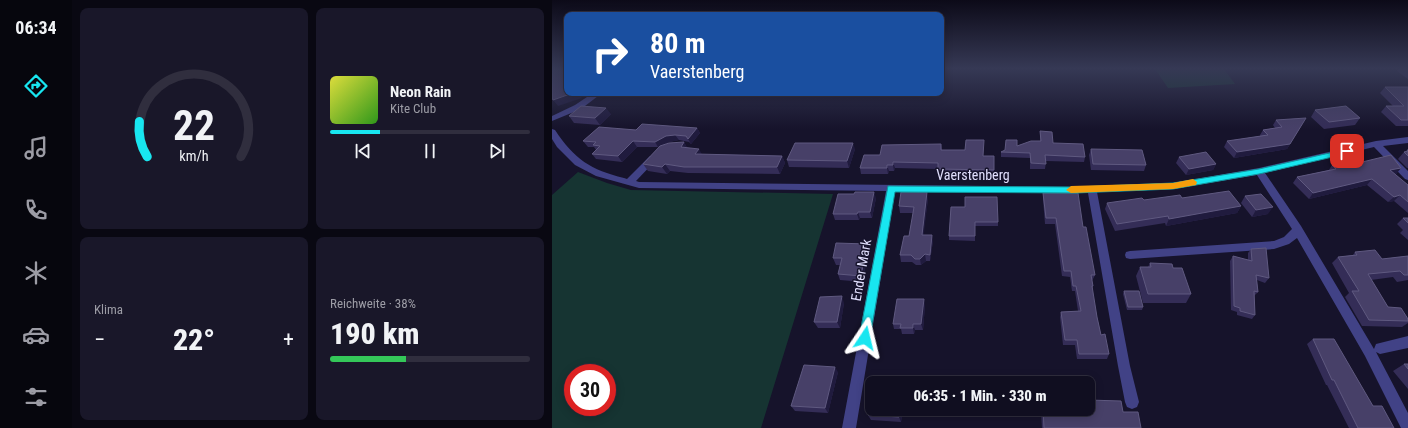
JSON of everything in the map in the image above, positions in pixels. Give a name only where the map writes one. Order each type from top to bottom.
[{"type":"street","points":[[552,119],[578,107],[594,96]]},
{"type":"street","name":"Vaerstenberg","points":[[552,132],[569,157],[582,167],[609,178],[639,185],[891,188],[1092,189],[1173,186],[1259,171],[1376,144],[1408,140]]},
{"type":"street","points":[[1376,144],[1408,177]]},
{"type":"street","points":[[629,183],[661,150]]},
{"type":"street","points":[[1259,171],[1297,229],[1369,352],[1408,428]]},
{"type":"street","name":"Ender Mark","points":[[849,428],[891,188]]},
{"type":"street","points":[[1092,189],[1124,366],[1132,402]]},
{"type":"street","points":[[1130,255],[1274,245],[1293,237],[1297,229]]},
{"type":"street","points":[[1380,348],[1408,342]]},
{"type":"green space","points":[[578,172],[631,190],[833,194],[761,428],[552,428],[552,195]]},
{"type":"building","points":[[552,89],[564,89],[564,96],[553,100]]},
{"type":"building","points":[[1387,89],[1408,89],[1408,120],[1401,120],[1386,106],[1404,106]]},
{"type":"building","points":[[581,106],[606,108],[595,118],[569,116]]},
{"type":"building","points":[[1346,106],[1360,118],[1329,122],[1315,110]]},
{"type":"building","points":[[1306,118],[1290,144],[1237,152],[1227,141],[1268,135],[1263,130],[1282,127],[1276,120]]},
{"type":"building","points":[[642,124],[697,128],[688,139],[686,136],[675,135],[666,136],[655,142],[633,141],[618,156],[592,154],[600,146],[593,145],[596,142],[583,141],[599,127],[636,130]]},
{"type":"building","points":[[1040,131],[1052,132],[1053,143],[1083,144],[1085,157],[1045,155],[1046,164],[1031,163],[1030,153],[1001,152],[1005,150],[1006,140],[1017,140],[1017,146],[1031,141],[1041,141]]},
{"type":"building","points":[[966,140],[984,140],[983,156],[994,156],[994,170],[938,169],[938,163],[893,162],[893,165],[887,165],[887,168],[860,168],[864,155],[880,155],[882,145],[941,144],[941,150],[965,150]]},
{"type":"building","points":[[684,142],[681,147],[699,149],[695,154],[782,156],[777,167],[684,167],[665,164],[662,167],[643,164],[660,146],[669,143]]},
{"type":"building","points":[[795,143],[853,143],[847,161],[787,160]]},
{"type":"building","points":[[1091,149],[1142,150],[1146,165],[1093,164]]},
{"type":"building","points":[[1206,152],[1216,164],[1189,169],[1179,157]]},
{"type":"building","points":[[1391,155],[1401,168],[1390,170],[1408,185],[1408,202],[1400,195],[1394,197],[1372,179],[1313,193],[1297,177],[1336,169],[1332,165],[1347,162],[1350,165]]},
{"type":"building","points":[[1229,191],[1241,206],[1169,219],[1168,216],[1117,224],[1107,203],[1180,195],[1182,198]]},
{"type":"building","points":[[855,192],[874,192],[870,212],[858,212],[857,214],[833,214],[838,194],[854,194]]},
{"type":"building","points":[[901,192],[927,192],[922,235],[932,235],[930,255],[925,254],[920,259],[915,259],[911,255],[900,255],[904,236],[909,236],[914,207],[899,206]]},
{"type":"building","points":[[1043,193],[1078,193],[1083,227],[1086,227],[1095,275],[1091,275],[1097,317],[1101,335],[1105,334],[1109,354],[1079,354],[1077,340],[1065,340],[1061,312],[1081,311],[1076,286],[1073,286],[1071,271],[1064,271],[1056,218],[1046,218]]},
{"type":"building","points":[[1261,194],[1273,207],[1256,210],[1245,196]]},
{"type":"building","points":[[965,197],[997,197],[998,222],[975,222],[975,236],[949,236],[951,207],[965,207]]},
{"type":"building","points":[[1403,218],[1408,218],[1408,223]]},
{"type":"building","points":[[836,243],[867,244],[861,276],[838,274],[842,258],[833,258]]},
{"type":"building","points":[[1266,248],[1269,278],[1256,275],[1258,292],[1254,291],[1255,315],[1240,311],[1240,308],[1234,306],[1233,256],[1252,261],[1251,249]]},
{"type":"building","points":[[1375,250],[1382,259],[1408,256],[1408,275],[1404,275],[1400,271],[1368,274],[1388,307],[1401,308],[1408,321],[1369,320],[1352,291],[1359,291],[1338,257],[1357,255],[1355,252]]},
{"type":"building","points":[[1150,263],[1172,264],[1173,268],[1182,268],[1191,294],[1148,294],[1140,267],[1151,267]]},
{"type":"building","points":[[1124,291],[1139,291],[1143,307],[1128,307]]},
{"type":"building","points":[[842,296],[837,322],[814,322],[820,297]]},
{"type":"building","points":[[897,299],[924,299],[921,324],[913,324],[913,328],[900,328],[901,324],[893,324]]},
{"type":"building","points":[[1313,339],[1334,339],[1373,406],[1382,406],[1394,428],[1358,428],[1334,380],[1332,380]]},
{"type":"building","points":[[804,365],[835,367],[825,408],[791,406]]},
{"type":"building","points":[[1095,400],[1121,401],[1123,412],[1138,412],[1141,428],[1044,428],[1043,416],[1095,416]]},
{"type":"slow traffic","points":[[1071,190],[1173,186],[1193,182]]},
{"type":"route","points":[[865,338],[891,188],[1076,190],[1173,186],[1259,171],[1347,151]]}]
